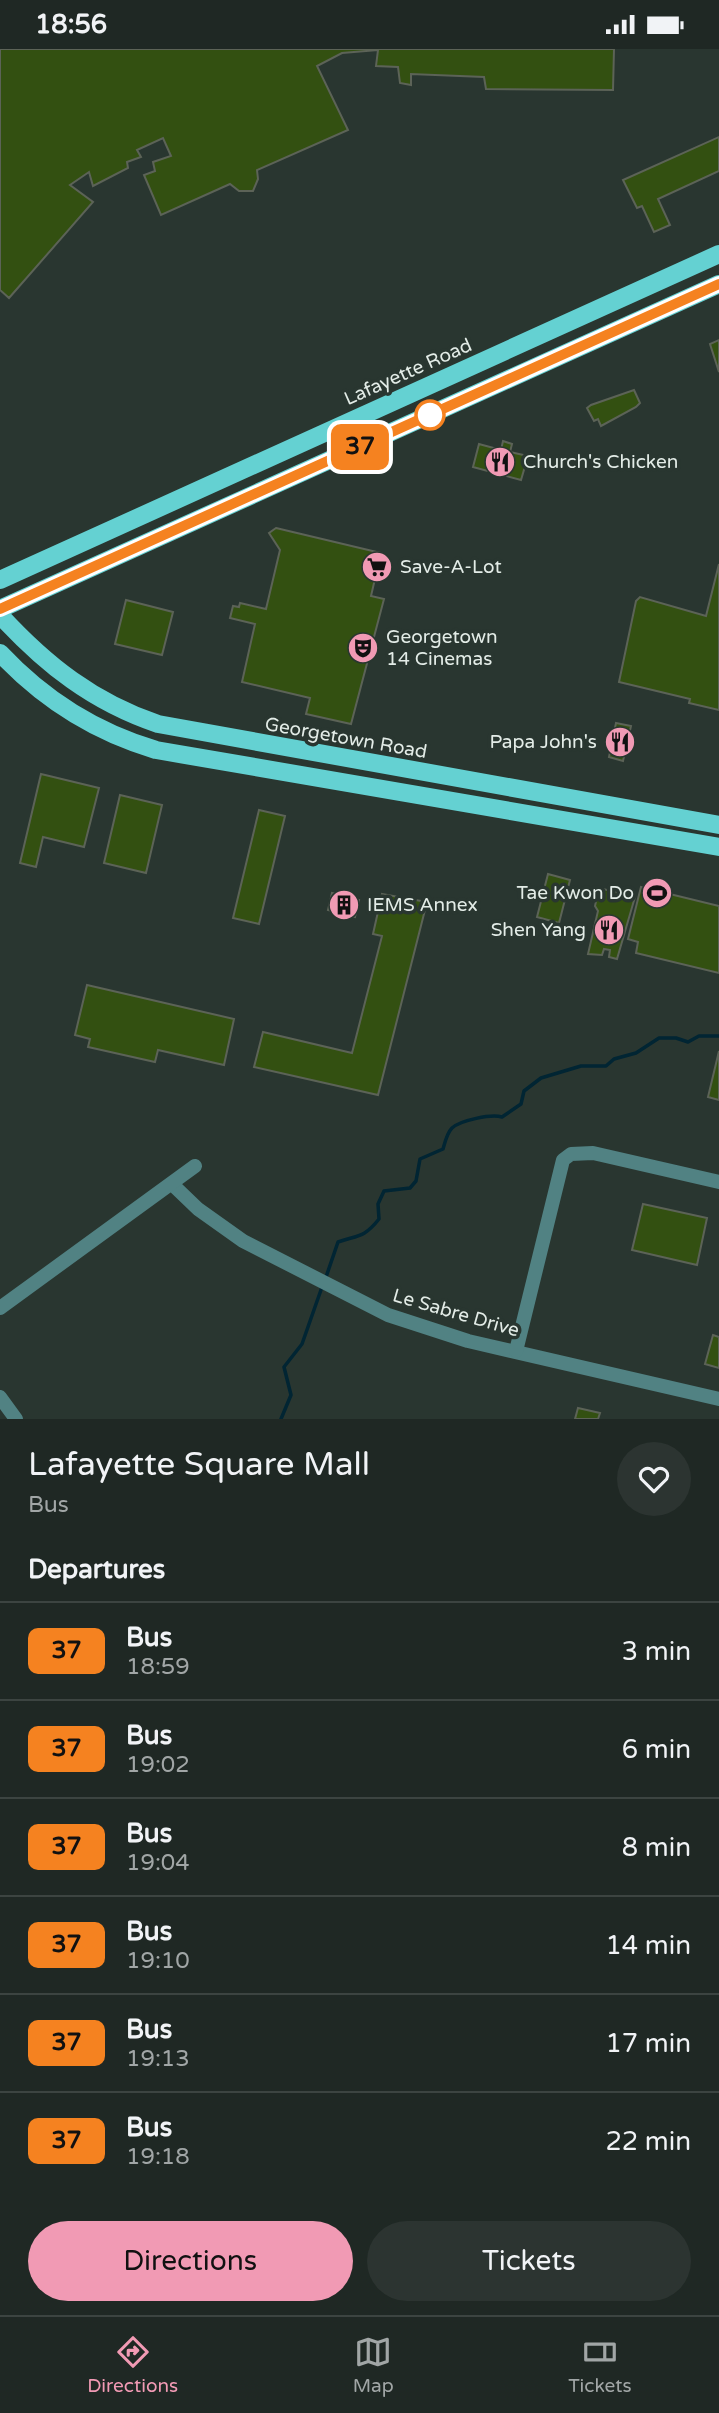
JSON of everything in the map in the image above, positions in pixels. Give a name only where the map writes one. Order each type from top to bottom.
[{"type":"main road","name":"Lafayette Road","points":[[0,580],[719,254]]},
{"type":"main road","points":[[0,609],[719,284]]},
{"type":"main road","name":"Georgetown Road","points":[[0,615],[38,655],[73,683],[117,708],[159,724],[719,825]]},
{"type":"main road","points":[[0,653],[36,687],[71,713],[124,739],[156,750],[719,847]]},
{"type":"street","points":[[516,1351],[563,1160],[571,1154],[593,1153],[719,1182]]},
{"type":"street","points":[[0,1308],[173,1185],[195,1166]]},
{"type":"street","name":"Le Sabre Drive","points":[[173,1185],[224,1229],[262,1252],[336,1290],[419,1327],[719,1399]]},
{"type":"street","points":[[0,1397],[16,1419]]},
{"type":"building","points":[[0,49],[614,49],[613,90],[486,89],[484,77],[411,74],[411,85],[400,83],[398,67],[376,66],[378,50],[342,53],[317,66],[348,130],[257,170],[258,179],[253,191],[239,191],[230,184],[161,215],[144,175],[155,171],[153,162],[171,156],[163,138],[137,150],[141,157],[127,162],[128,168],[93,186],[89,172],[70,185],[93,202],[9,298],[0,290]]},
{"type":"building","points":[[719,137],[719,171],[658,199],[670,225],[654,232],[642,206],[637,208],[623,180]]},
{"type":"building","points":[[719,340],[719,372],[710,344]]},
{"type":"building","points":[[634,390],[640,403],[636,407],[601,426],[598,419],[594,421],[587,408]]},
{"type":"building","name":"Church's Chicken","points":[[503,441],[512,444],[510,452],[528,456],[521,480],[473,467],[479,444],[501,450]]},
{"type":"building","points":[[276,528],[381,553],[371,596],[384,599],[351,724],[306,714],[310,698],[242,682],[255,624],[230,618],[233,606],[239,607],[240,603],[266,609],[280,550],[269,533]]},
{"type":"building","points":[[719,564],[719,710],[689,703],[690,699],[619,682],[636,601],[640,597],[706,616]]},
{"type":"building","points":[[126,600],[173,612],[162,655],[115,644]]},
{"type":"building","name":"Papa John's","points":[[616,723],[631,726],[623,761],[609,757]]},
{"type":"building","points":[[41,774],[99,788],[84,847],[43,837],[36,867],[20,863]]},
{"type":"building","points":[[120,795],[162,805],[146,873],[104,863]]},
{"type":"building","points":[[259,810],[285,816],[259,924],[233,918]]},
{"type":"building","points":[[548,874],[570,880],[559,923],[537,917]]},
{"type":"building","points":[[641,887],[719,906],[719,973],[636,953],[638,942],[628,939]]},
{"type":"building","name":"Shen Yang","points":[[599,888],[635,897],[617,959],[609,957],[610,950],[604,949],[602,955],[588,954],[598,911],[595,906]]},
{"type":"building","name":"IEMS Annex","points":[[332,893],[359,900],[355,917],[328,910]]},
{"type":"building","points":[[382,894],[427,902],[378,1095],[254,1067],[263,1032],[352,1053],[382,936],[373,934]]},
{"type":"building","points":[[87,985],[234,1019],[224,1065],[158,1050],[155,1062],[88,1047],[90,1039],[75,1035]]},
{"type":"building","points":[[719,1051],[719,1100],[708,1097]]},
{"type":"building","points":[[643,1204],[707,1218],[697,1265],[632,1250]]},
{"type":"building","points":[[713,1335],[719,1337],[719,1368],[705,1364]]},
{"type":"building","points":[[578,1408],[600,1413],[598,1419],[575,1419]]},
{"type":"waterway","points":[[325,1280],[338,1242],[369,1230],[379,1219],[378,1204],[384,1191],[410,1188],[416,1181],[420,1159],[443,1149],[449,1132],[456,1125],[476,1118],[502,1117],[521,1104],[524,1091],[541,1078],[581,1066],[606,1066],[614,1059],[636,1053],[659,1038],[676,1038],[688,1042],[699,1036],[719,1036]]},
{"type":"waterway","points":[[281,1419],[291,1395],[284,1367],[302,1344],[322,1287]]},
{"type":"bus line","name":"37","points":[[0,609],[719,284]]},
{"type":"place","name":"Church's Chicken","points":[[500,462]]},
{"type":"place","name":"Save-A-Lot","points":[[377,567]]},
{"type":"place","name":"Georgetown 14 Cinemas","points":[[363,648]]},
{"type":"place","name":"Papa John's","points":[[620,742]]},
{"type":"place","name":"Tae Kwon Do","points":[[657,893]]},
{"type":"place","name":"IEMS Annex","points":[[344,905]]},
{"type":"place","name":"Shen Yang","points":[[609,930]]}]
